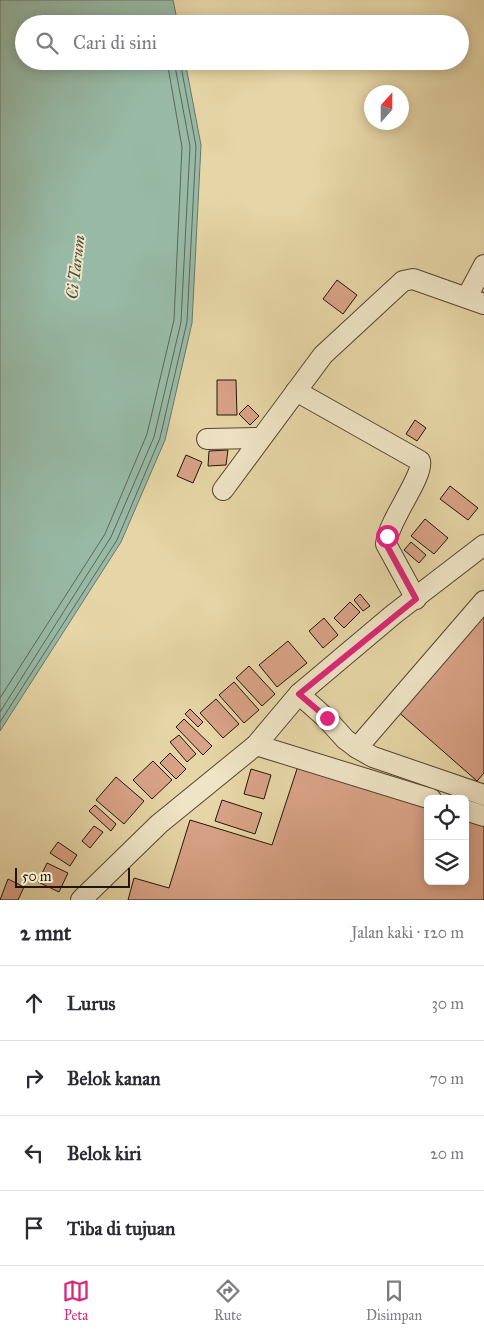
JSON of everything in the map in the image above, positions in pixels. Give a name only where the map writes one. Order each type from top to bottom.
[{"type":"street","points":[[224,490],[323,354],[403,281],[413,280],[476,301],[484,265]]},
{"type":"street","points":[[296,391],[420,461],[421,470],[395,516],[386,544],[416,599]]},
{"type":"street","points":[[207,439],[260,438]]},
{"type":"street","points":[[81,900],[159,824],[256,745],[299,694],[484,544]]},
{"type":"street","points":[[357,748],[484,601]]},
{"type":"street","points":[[299,694],[357,748],[373,756],[484,795]]},
{"type":"street","points":[[256,745],[424,797]]},
{"type":"street","points":[[469,811],[484,816]]},
{"type":"water","name":"Ci Tarum","points":[[0,0],[173,0],[176,15],[15,15],[15,70],[187,70],[201,145],[192,323],[165,440],[121,542],[0,731]]},
{"type":"building","points":[[337,280],[357,295],[343,314],[323,299]]},
{"type":"building","points":[[217,380],[236,380],[237,415],[217,415]]},
{"type":"building","points":[[248,405],[259,416],[250,425],[239,414]]},
{"type":"building","points":[[415,420],[426,428],[417,441],[406,434]]},
{"type":"building","points":[[228,450],[226,465],[208,466],[209,451]]},
{"type":"building","points":[[186,455],[202,462],[193,483],[177,476]]},
{"type":"building","points":[[450,486],[478,508],[468,520],[440,499]]},
{"type":"building","points":[[425,519],[448,538],[434,554],[411,536]]},
{"type":"building","points":[[411,542],[426,555],[419,563],[404,550]]},
{"type":"building","points":[[360,594],[370,606],[363,611],[354,600]]},
{"type":"building","points":[[350,602],[360,612],[344,628],[334,618]]},
{"type":"building","points":[[484,609],[484,773],[477,781],[395,709]]},
{"type":"building","points":[[324,618],[338,635],[323,648],[309,631]]},
{"type":"building","points":[[288,641],[307,663],[277,687],[259,665]]},
{"type":"building","points":[[249,666],[275,694],[262,706],[236,678]]},
{"type":"building","points":[[234,682],[259,710],[244,723],[219,695]]},
{"type":"building","points":[[216,699],[239,724],[223,738],[200,713]]},
{"type":"building","points":[[190,709],[203,722],[198,727],[185,714]]},
{"type":"building","points":[[184,719],[212,746],[203,755],[176,727]]},
{"type":"building","points":[[179,735],[196,754],[187,762],[170,742]]},
{"type":"building","points":[[170,753],[186,769],[176,779],[160,763]]},
{"type":"building","points":[[153,761],[172,780],[152,799],[133,780]]},
{"type":"building","points":[[299,763],[424,805],[424,885],[469,885],[469,820],[484,825],[484,900],[128,900],[134,878],[169,888],[190,820],[272,845]]},
{"type":"building","points":[[251,769],[271,775],[264,799],[244,794]]},
{"type":"building","points":[[116,777],[144,801],[124,824],[96,800]]},
{"type":"building","points":[[222,800],[262,813],[255,834],[215,821]]},
{"type":"building","points":[[95,805],[116,824],[111,831],[89,811]]},
{"type":"building","points":[[94,826],[103,832],[90,848],[82,841]]},
{"type":"building","points":[[58,842],[77,855],[70,866],[50,853]]},
{"type":"building","points":[[47,863],[68,873],[59,892],[38,882]]},
{"type":"building","points":[[8,879],[24,887],[18,900],[0,900]]},
{"type":"route","points":[[327,718],[299,694],[394,614],[416,599],[386,544],[387,536]]}]
